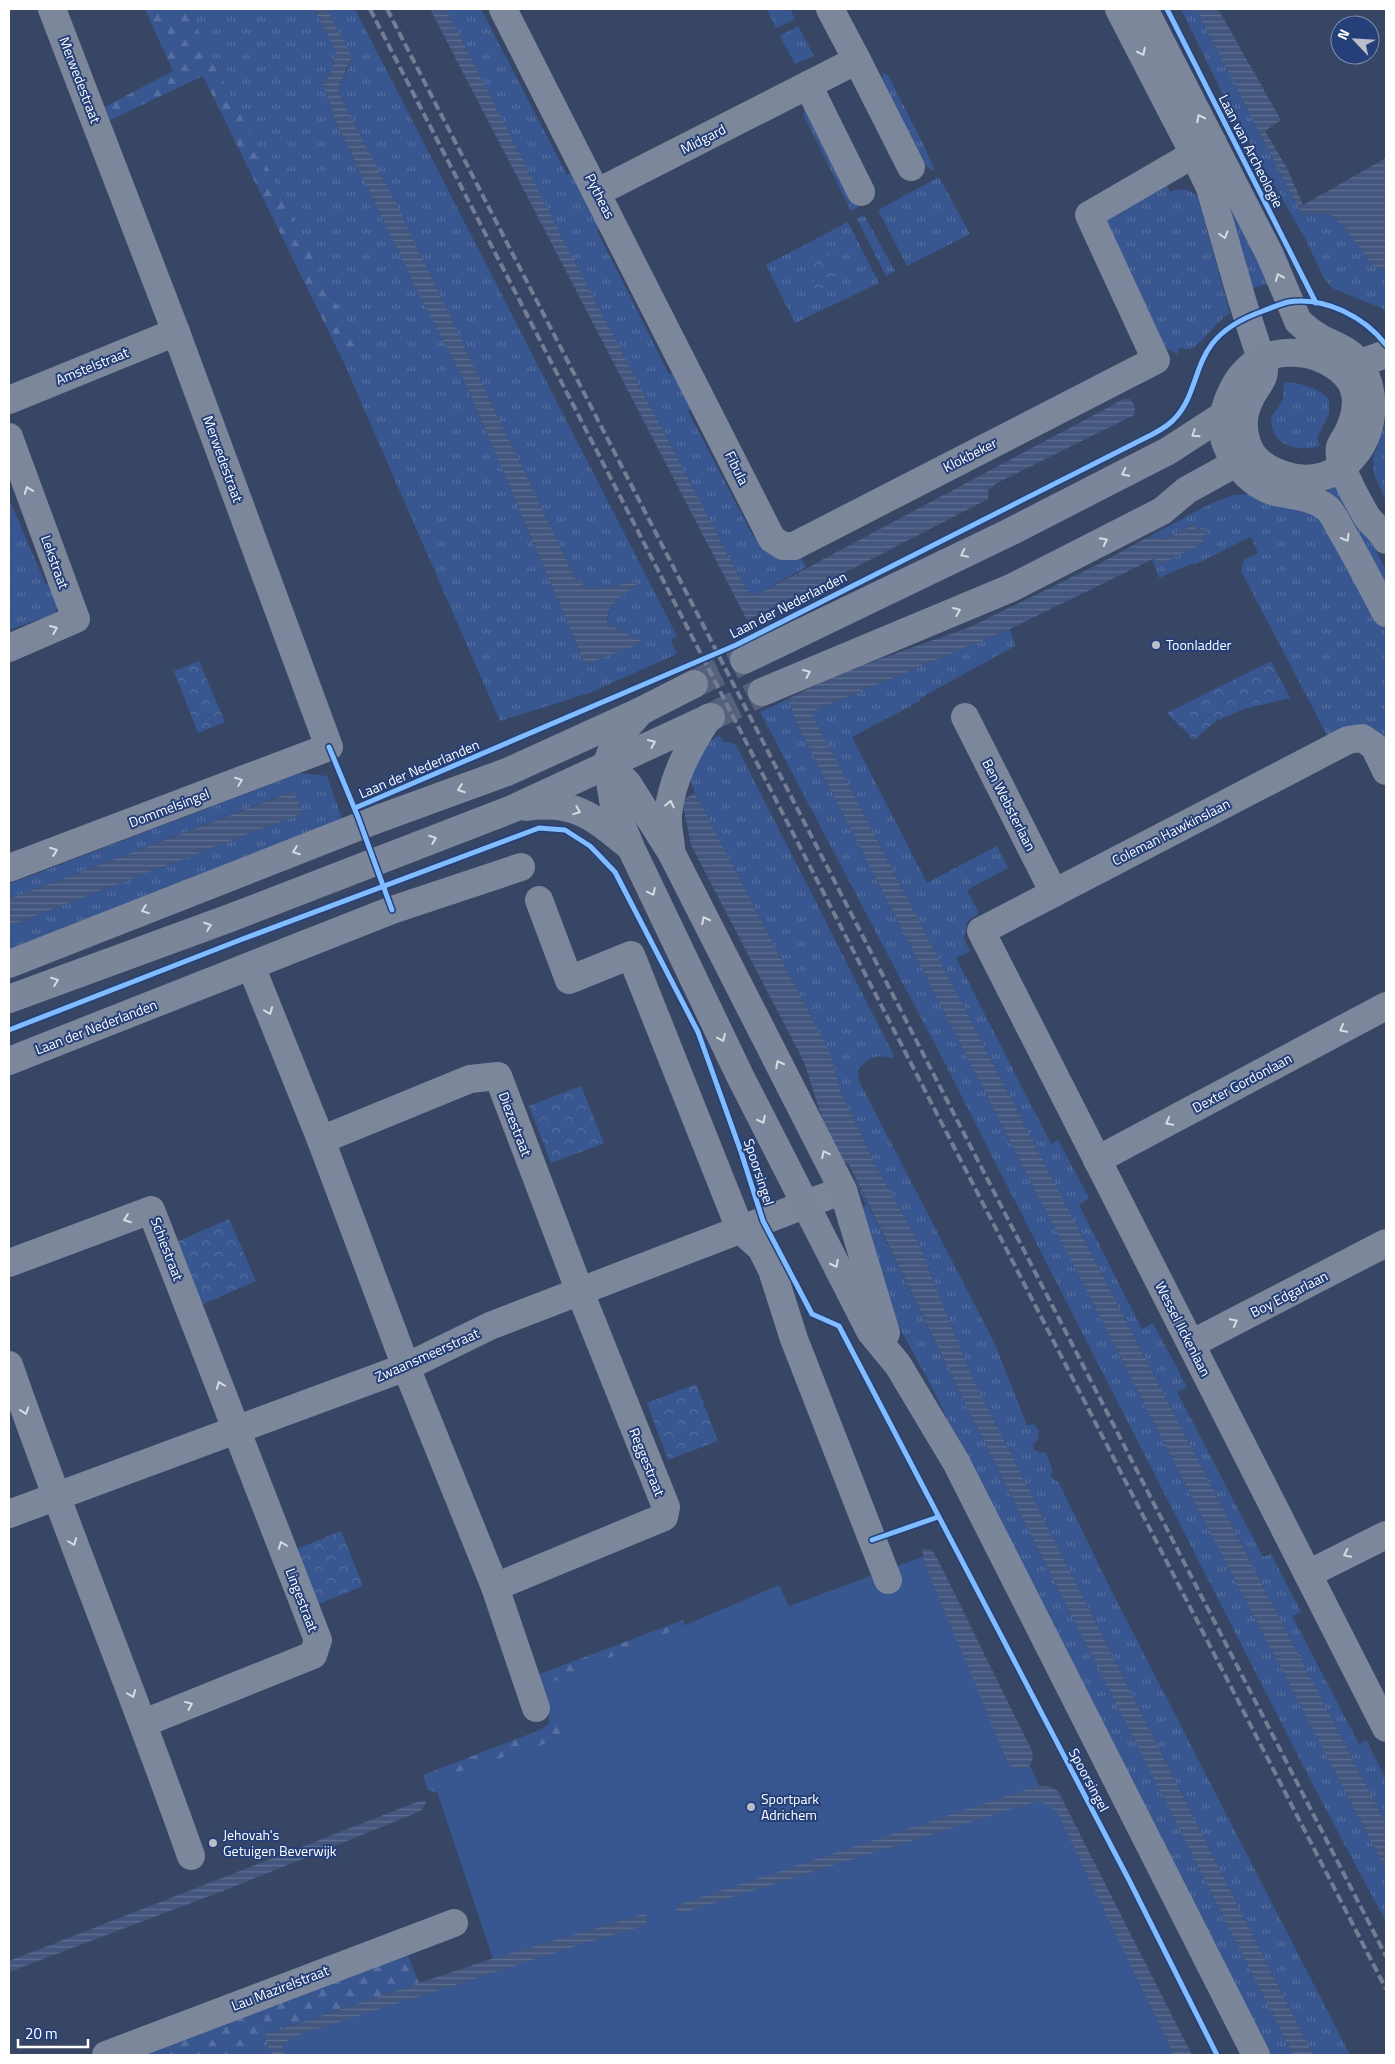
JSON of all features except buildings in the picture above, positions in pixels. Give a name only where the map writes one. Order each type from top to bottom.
[{"type":"main road","points":[[1298,321],[1307,330],[1323,340],[1342,347],[1350,366],[1357,402],[1354,418],[1340,447],[1350,462],[1368,518],[1385,538]]},
{"type":"main road","points":[[762,692],[1011,588],[1162,511],[1186,490],[1247,466],[1268,468],[1287,477],[1304,479],[1333,474],[1361,452],[1373,425],[1381,396],[1369,381],[1350,366],[1294,352],[1277,354],[1261,359],[1243,373],[1232,391],[1222,416],[1226,445],[1247,466],[1269,489],[1316,501],[1328,509],[1386,613]]},
{"type":"main road","points":[[1350,366],[1386,354]]},
{"type":"main road","points":[[1247,466],[1243,418],[1247,403],[1262,380],[1264,371],[1261,359]]},
{"type":"main road","points":[[744,660],[1008,533],[1168,451],[1222,416]]},
{"type":"main road","points":[[9,964],[351,829],[506,772],[641,711],[694,684]]},
{"type":"main road","points":[[607,763],[616,739],[641,711]]},
{"type":"main road","points":[[9,999],[230,918],[512,808],[709,717],[691,744],[676,778],[668,815],[671,852]]},
{"type":"main road","points":[[506,772],[577,758],[590,758],[607,763]]},
{"type":"main road","name":"Spoorsingel","points":[[607,763],[614,806],[631,848],[740,1076],[870,1331],[898,1365],[956,1462],[1256,2055]]},
{"type":"main road","name":"Spoorsingel","points":[[607,763],[628,784],[671,852],[842,1190],[879,1313],[898,1365]]},
{"type":"main road","points":[[512,808],[548,804],[573,808],[599,822],[631,848]]},
{"type":"street","name":"Merwedestraat","points":[[52,9],[176,332],[329,747]]},
{"type":"street","name":"Pytheas","points":[[503,9],[695,384]]},
{"type":"street","points":[[830,9],[911,166]]},
{"type":"street","points":[[1120,9],[1270,255],[1298,321]]},
{"type":"street","points":[[1144,9],[1204,148],[1210,188],[1261,359]]},
{"type":"street","name":"Midgard","points":[[598,192],[857,60]]},
{"type":"street","points":[[808,86],[861,192]]},
{"type":"street","name":"Klokbeker","points":[[783,546],[794,546],[1156,360],[1088,215],[1204,148]]},
{"type":"street","name":"Amstelstraat","points":[[9,400],[176,332]]},
{"type":"street","name":"Fibula","points":[[695,384],[772,539],[783,546]]},
{"type":"street","name":"Lekstraat","points":[[9,437],[76,619],[9,648]]},
{"type":"street","name":"Ben Websterlaan","points":[[965,717],[1054,893]]},
{"type":"street","name":"Coleman Hawkinslaan","points":[[980,931],[1348,740],[1362,738],[1374,746],[1386,772]]},
{"type":"street","name":"Dommelsingel","points":[[9,868],[329,747]]},
{"type":"street","name":"Laan der Nederlanden","points":[[9,1061],[392,910],[521,867]]},
{"type":"street","points":[[539,900],[568,980],[631,955],[740,1229],[760,1248],[772,1270],[794,1338],[888,1580]]},
{"type":"street","name":"Wessel Ilckenlaan","points":[[980,931],[1386,1728]]},
{"type":"street","points":[[251,966],[321,1140],[406,1368],[495,1587],[536,1708]]},
{"type":"street","name":"Dexter Gordonlaan","points":[[1097,1160],[1386,1006]]},
{"type":"street","name":"Diezestraat","points":[[321,1140],[470,1079],[498,1076],[580,1292]]},
{"type":"street","name":"Zwaansmeerstraat","points":[[9,1514],[406,1368],[490,1326],[842,1190]]},
{"type":"street","name":"Schiestraat","points":[[9,1263],[151,1210],[238,1431]]},
{"type":"street","name":"Boy Edgarlaan","points":[[1191,1344],[1386,1243]]},
{"type":"street","name":"Reggestraat","points":[[495,1587],[664,1517],[666,1507],[580,1292]]},
{"type":"street","points":[[9,1365],[55,1497],[144,1723],[191,1856]]},
{"type":"street","name":"Lingestraat","points":[[144,1723],[313,1655],[318,1640],[238,1431]]},
{"type":"street","points":[[1308,1574],[1386,1535]]},
{"type":"street","name":"Lau Mazirelstraat","points":[[106,2055],[454,1923]]},
{"type":"green space","points":[[145,9],[187,9],[363,355],[344,363],[203,76],[104,123],[99,110],[173,71]]},
{"type":"green space","points":[[187,9],[314,9],[336,51],[332,69],[323,85],[338,126],[418,292],[466,384],[585,664],[641,641],[608,624],[609,612],[612,606],[637,584],[636,582],[589,590],[575,578],[423,260],[343,102],[338,88],[352,57],[327,9],[355,9],[677,636],[671,640],[677,654],[589,693],[500,721],[344,363],[363,355]]},
{"type":"green space","points":[[446,9],[481,9],[567,175],[575,170],[604,226],[597,231],[669,374],[676,372],[693,407],[688,411],[753,536],[761,533],[801,557],[806,567],[760,593],[751,595],[741,580],[567,247]]},
{"type":"green space","points":[[767,9],[790,9],[795,19],[776,28]]},
{"type":"green space","points":[[1181,9],[1196,9],[1303,214],[1330,213],[1345,228],[1373,266],[1386,269],[1386,310],[1332,288],[1323,277],[1307,242],[1226,101]]},
{"type":"green space","points":[[798,26],[814,56],[795,64],[780,36]]},
{"type":"green space","points":[[884,73],[888,75],[923,144],[934,168],[932,171],[926,166],[882,78]]},
{"type":"green space","points":[[805,111],[810,112],[858,208],[851,211],[803,114]]},
{"type":"green space","points":[[939,177],[970,234],[907,266],[878,210]]},
{"type":"green space","points":[[1166,183],[1170,192],[1186,190],[1198,198],[1230,313],[1219,321],[1195,347],[1190,349],[1179,348],[1177,354],[1166,348],[1107,230],[1107,221],[1112,214]]},
{"type":"green space","points":[[1224,183],[1273,282],[1247,290]]},
{"type":"green space","points":[[864,215],[895,271],[886,276],[857,219]]},
{"type":"green space","points":[[848,222],[879,283],[795,323],[766,265]]},
{"type":"green space","points":[[813,253],[835,253],[835,290],[813,290]]},
{"type":"green space","points":[[1284,382],[1308,386],[1319,391],[1329,399],[1329,414],[1317,438],[1320,446],[1311,448],[1294,447],[1286,445],[1275,435],[1271,417],[1283,400]]},
{"type":"green space","points":[[1386,421],[1386,500],[1374,475],[1373,458]]},
{"type":"green space","points":[[1339,480],[1386,570],[1386,595],[1326,487]]},
{"type":"green space","points":[[1252,494],[1319,516],[1368,593],[1386,628],[1386,745],[1329,739],[1241,571],[1244,560],[1258,553],[1251,537],[1194,565],[1193,563],[1159,578],[1152,559],[1156,557],[1159,565],[1203,542],[1201,538],[1207,533],[1197,530],[1193,524],[1163,540],[1150,536],[1208,505],[1233,495]]},
{"type":"green space","points":[[9,499],[45,583],[60,590],[53,620],[44,624],[42,618],[9,630]]},
{"type":"green space","points":[[1010,629],[1015,646],[920,698],[920,701],[852,737],[927,883],[997,846],[1008,868],[967,890],[979,913],[967,922],[964,939],[970,951],[956,958],[1051,1144],[1058,1140],[1089,1198],[1079,1205],[1142,1329],[1153,1323],[1187,1387],[1177,1392],[1263,1557],[1271,1554],[1301,1612],[1292,1616],[1359,1744],[1366,1740],[1386,1779],[1386,1824],[811,712]]},
{"type":"green space","points":[[199,661],[225,722],[198,733],[174,671]]},
{"type":"green space","points":[[1271,661],[1290,698],[1244,709],[1216,721],[1194,740],[1167,713]]},
{"type":"green space","points":[[788,699],[797,724],[1193,1499],[1386,1870],[1386,1922],[1313,1785],[938,1050],[760,712]]},
{"type":"green space","points":[[719,735],[725,743],[729,742],[736,745],[894,1056],[892,1058],[881,1056],[869,1059],[858,1070],[859,1081],[994,1342],[1027,1425],[1034,1424],[1039,1431],[1038,1440],[1033,1444],[1034,1450],[1041,1453],[1046,1452],[1052,1469],[1051,1477],[1059,1483],[1110,1588],[1350,2055],[1313,2055],[970,1373],[918,1242],[875,1164],[841,1092],[829,1051],[695,793],[690,778],[707,744]]},
{"type":"green space","points":[[300,773],[327,776],[342,819],[9,949],[9,926],[303,813],[293,791],[9,899],[9,884]]},
{"type":"green space","points":[[581,1086],[604,1143],[551,1163],[529,1106]]},
{"type":"green space","points":[[848,1164],[972,1417],[1293,2055],[1269,2055],[961,1448],[933,1389],[893,1316],[858,1210],[866,1205]]},
{"type":"green space","points":[[229,1219],[256,1281],[201,1305],[174,1243]]},
{"type":"green space","points":[[696,1384],[718,1441],[668,1460],[647,1403]]},
{"type":"green space","points":[[341,1531],[363,1586],[316,1605],[294,1550]]},
{"type":"green space","name":"Sportpark Adrichem","points":[[933,1553],[1042,1792],[1055,1799],[1183,2055],[236,2055],[495,1965],[433,1780],[563,1738],[543,1686],[779,1585],[789,1606]]},
{"type":"green space","points":[[683,1620],[690,1644],[577,1749],[444,1794],[428,1790],[423,1775],[540,1730],[549,1724],[549,1716],[532,1677]]},
{"type":"green space","points":[[406,1951],[419,1983],[264,2035],[272,2055],[142,2055]]},
{"type":"shaded area","points":[[314,9],[327,9],[352,57],[338,88],[343,102],[402,216],[575,578],[589,590],[636,582],[637,584],[616,601],[607,618],[608,624],[641,641],[638,645],[585,664],[466,384],[418,292],[338,126],[323,85],[332,69],[336,51]]},
{"type":"shaded area","points":[[430,9],[446,9],[567,247],[741,580],[751,595],[760,593],[1124,399],[1130,399],[1135,406],[1134,415],[997,483],[988,490],[988,499],[866,562],[747,620]]},
{"type":"shaded area","points":[[1196,9],[1218,9],[1281,120],[1265,131],[1288,170],[1303,205],[1386,158],[1386,269],[1373,266],[1345,228],[1330,214],[1303,214]]},
{"type":"shaded area","points":[[1194,524],[1197,530],[1204,527],[1207,533],[1201,538],[1204,543],[1159,565],[1155,558],[1010,629],[811,712],[1386,1824],[1386,1870],[1193,1499],[797,724],[788,699],[838,674],[970,627],[1095,566],[1150,536],[1163,540]]},
{"type":"shaded area","points":[[294,791],[303,813],[9,926],[9,899]]},
{"type":"shaded area","points":[[695,793],[829,1051],[841,1092],[875,1164],[918,1242],[970,1373],[1313,2055],[1293,2055],[972,1417],[849,1164],[842,1163],[827,1133],[804,1062],[691,845],[682,800]]},
{"type":"shaded area","points":[[922,1549],[932,1550],[938,1560],[1031,1749],[1033,1755],[1031,1764],[1026,1768],[1015,1769],[1008,1763],[925,1564]]},
{"type":"shaded area","points":[[1037,1786],[1048,1786],[1058,1791],[1192,2055],[1174,2055],[1058,1814],[1048,1805],[1038,1801],[682,1913],[676,1911],[677,1905]]},
{"type":"shaded area","points":[[427,1801],[421,1811],[233,1887],[9,1972],[9,1961],[417,1802]]},
{"type":"shaded area","points":[[647,1913],[646,1925],[296,2036],[282,2045],[284,2055],[272,2055],[264,2035],[491,1959]]},
{"type":"tunnel","points":[[694,684],[744,660]]},
{"type":"tunnel","points":[[711,717],[762,692]]},
{"type":"railway","points":[[370,9],[1386,1989]]},
{"type":"railway","points":[[387,9],[1386,1956]]},
{"type":"cycle path","name":"Laan van Archeologie","points":[[1167,9],[1316,303]]},
{"type":"cycle path","points":[[355,808],[736,645],[1153,434],[1172,421],[1183,408],[1206,353],[1212,344],[1229,328],[1248,317],[1288,302],[1316,302],[1343,311],[1355,318],[1367,326],[1386,345]]},
{"type":"cycle path","points":[[329,747],[358,817],[392,910]]},
{"type":"cycle path","points":[[9,1030],[240,940],[539,828],[565,830],[590,846],[615,872],[698,1032],[741,1152],[763,1221],[812,1314],[839,1326],[1129,1880],[1217,2055]]},
{"type":"cycle path","points":[[872,1540],[938,1517]]},
{"type":"place","name":"Toonladder","points":[[1156,645]]},
{"type":"place","name":"Sportpark Adrichem","points":[[751,1807]]},
{"type":"place","name":"Jehovah's Getuigen Beverwijk","points":[[213,1843]]}]
